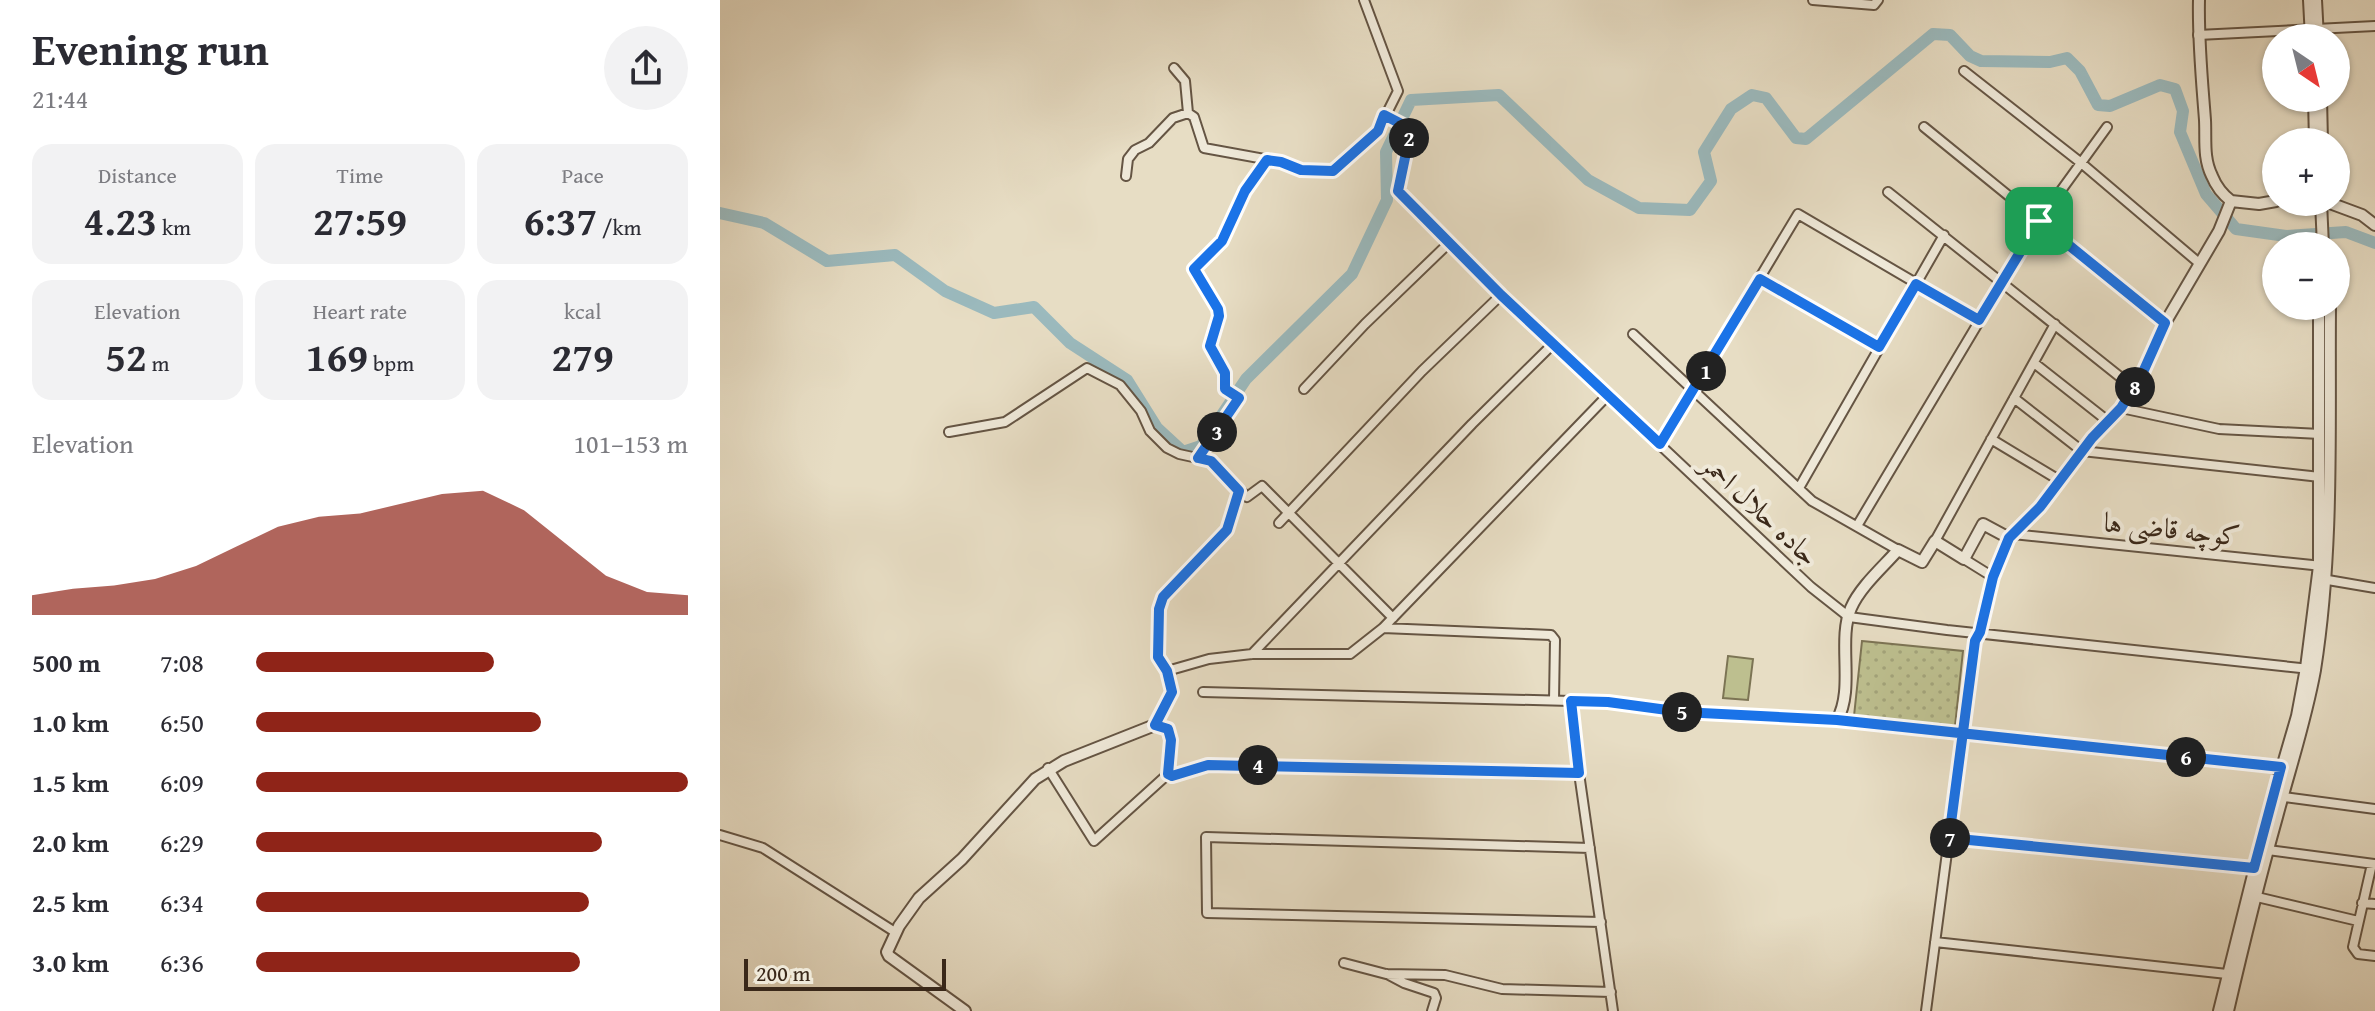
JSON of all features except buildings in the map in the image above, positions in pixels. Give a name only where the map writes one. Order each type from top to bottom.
[{"type":"street","points":[[1188,113],[1194,117],[1204,148],[1247,154],[1301,170],[1333,171],[1378,131],[1398,91],[1364,0]]},
{"type":"street","points":[[1813,0],[1874,5],[1878,0]]},
{"type":"street","points":[[2199,0],[2204,150],[2211,175],[2230,205]]},
{"type":"street","points":[[2309,0],[2313,24]]},
{"type":"street","points":[[2315,24],[2316,0]]},
{"type":"street","points":[[2350,29],[2375,26]]},
{"type":"street","points":[[2198,35],[2262,34]]},
{"type":"street","points":[[1174,68],[1185,81],[1188,113]]},
{"type":"street","points":[[1964,71],[2080,162],[2199,263]]},
{"type":"street","points":[[1126,176],[1128,159],[1135,150],[1149,143],[1173,118],[1188,113]]},
{"type":"street","name":"جاده حلال احمر","points":[[1384,115],[1411,129],[1398,191],[1501,295],[1811,587],[1849,617]]},
{"type":"street","points":[[1924,127],[2165,323]]},
{"type":"street","points":[[1857,526],[2039,221],[2107,127]]},
{"type":"street","points":[[1198,458],[1239,398],[1225,389],[1225,373],[1210,346],[1219,316],[1218,309],[1194,269],[1222,241],[1245,191],[1267,160]]},
{"type":"street","points":[[1888,192],[2134,388]]},
{"type":"street","points":[[2230,205],[2262,203]]},
{"type":"street","points":[[1926,1011],[1975,641],[1993,577],[2011,536],[2040,507],[2134,388],[2165,323],[2219,231],[2230,205]]},
{"type":"street","points":[[2350,212],[2362,215],[2375,225]]},
{"type":"street","points":[[1660,444],[1798,214],[1979,320]]},
{"type":"street","points":[[1799,488],[1944,235]]},
{"type":"street","points":[[1304,389],[1365,324],[1450,242]]},
{"type":"street","points":[[1760,279],[1879,347]]},
{"type":"street","points":[[1279,523],[1422,371],[1501,295]]},
{"type":"street","points":[[2319,320],[2323,566]]},
{"type":"street","points":[[2219,1011],[2254,868],[2302,731],[2330,516],[2330,320]]},
{"type":"street","points":[[1633,334],[1812,501],[1922,562],[2055,324]]},
{"type":"street","points":[[1252,654],[1553,344]]},
{"type":"street","points":[[2034,363],[2109,422]]},
{"type":"street","points":[[949,432],[1005,422],[1087,368],[1120,385],[1141,411],[1150,431],[1167,448],[1211,461],[1247,497],[1262,486],[1393,618]]},
{"type":"street","points":[[1167,671],[1209,659],[1252,654],[1350,654],[1393,618],[1608,395]]},
{"type":"street","points":[[2014,398],[2082,451],[2320,477]]},
{"type":"street","points":[[2121,408],[2219,429],[2320,434]]},
{"type":"street","points":[[1991,439],[2059,480]]},
{"type":"street","points":[[1155,725],[1172,692],[1167,671],[1158,657],[1159,609],[1163,597],[1227,530],[1239,491]]},
{"type":"street","points":[[1964,559],[1983,524],[2011,536]]},
{"type":"street","name":"کوچه قاضی ها","points":[[2011,536],[2323,566]]},
{"type":"street","points":[[1935,541],[1993,577]]},
{"type":"street","points":[[1837,720],[1841,713],[1844,688],[1849,617],[1858,597],[1898,550]]},
{"type":"street","points":[[2321,579],[2375,588]]},
{"type":"street","points":[[1849,617],[2310,669]]},
{"type":"street","points":[[1383,628],[1551,635],[1555,640],[1554,700]]},
{"type":"street","points":[[2228,1011],[2268,850],[2281,767],[2310,669]]},
{"type":"street","points":[[1203,692],[1608,702],[1682,712],[1837,720],[2281,767]]},
{"type":"street","points":[[1571,701],[1613,1011]]},
{"type":"street","points":[[965,1011],[887,952],[895,932],[919,898],[962,859],[1048,768],[1155,725],[1168,729],[1171,740],[1168,774],[1094,841],[1048,768]]},
{"type":"street","points":[[1168,774],[1172,776],[1208,765],[1579,773]]},
{"type":"street","points":[[2278,797],[2375,809]]},
{"type":"street","points":[[720,835],[763,848],[895,932]]},
{"type":"street","points":[[1590,848],[1206,837],[1207,913],[1601,922]]},
{"type":"street","points":[[1949,838],[2254,868]]},
{"type":"street","points":[[2268,850],[2374,864],[2358,921],[2355,951],[2375,956]]},
{"type":"street","points":[[2257,897],[2358,921]]},
{"type":"street","points":[[2362,903],[2375,904]]},
{"type":"street","points":[[1935,942],[2227,974]]},
{"type":"street","points":[[1344,963],[1430,990],[1436,998],[1432,1009],[1444,1011]]},
{"type":"street","points":[[1386,974],[1445,975],[1502,989],[1611,992]]},
{"type":"green space","points":[[1862,641],[1963,651],[1955,726],[1854,716]]},
{"type":"green space","points":[[1728,656],[1753,659],[1748,700],[1723,698]]},
{"type":"waterway","points":[[720,213],[764,223],[827,261],[895,255],[945,291],[994,313],[1034,307],[1070,343],[1127,380],[1157,428],[1183,452],[1201,446],[1246,379],[1352,274],[1387,200],[1386,152],[1411,100],[1499,95],[1588,180],[1639,208],[1690,210],[1711,181],[1704,152],[1731,109],[1752,95],[1766,98],[1796,138],[1806,139],[1933,34],[1950,35],[1970,56],[1981,61],[2050,62],[2067,58],[2080,71],[2098,105],[2110,106],[2160,85],[2175,89],[2183,111],[2180,132],[2206,194],[2236,229],[2286,236],[2346,232],[2375,243]]},
{"type":"route","points":[[2039,221],[1979,320],[1916,284],[1879,347],[1760,279],[1660,444],[1501,295],[1398,191],[1411,129],[1384,115],[1378,131],[1333,171],[1301,170],[1267,160],[1245,191],[1222,241],[1194,269],[1218,309],[1219,316],[1210,346],[1225,373],[1225,389],[1239,398],[1198,458],[1211,461],[1239,491],[1227,530],[1163,597],[1159,609],[1158,657],[1167,671],[1172,692],[1155,725],[1168,729],[1171,740],[1168,774],[1172,776],[1208,765],[1579,773],[1570,708],[1571,701],[1582,700],[1682,712],[1837,720],[1963,734],[2281,767],[2254,868],[1949,838],[1963,734],[1975,641],[1993,577],[2009,538],[2040,507],[2092,438],[2121,408],[2144,370],[2165,323],[2039,221]]}]
